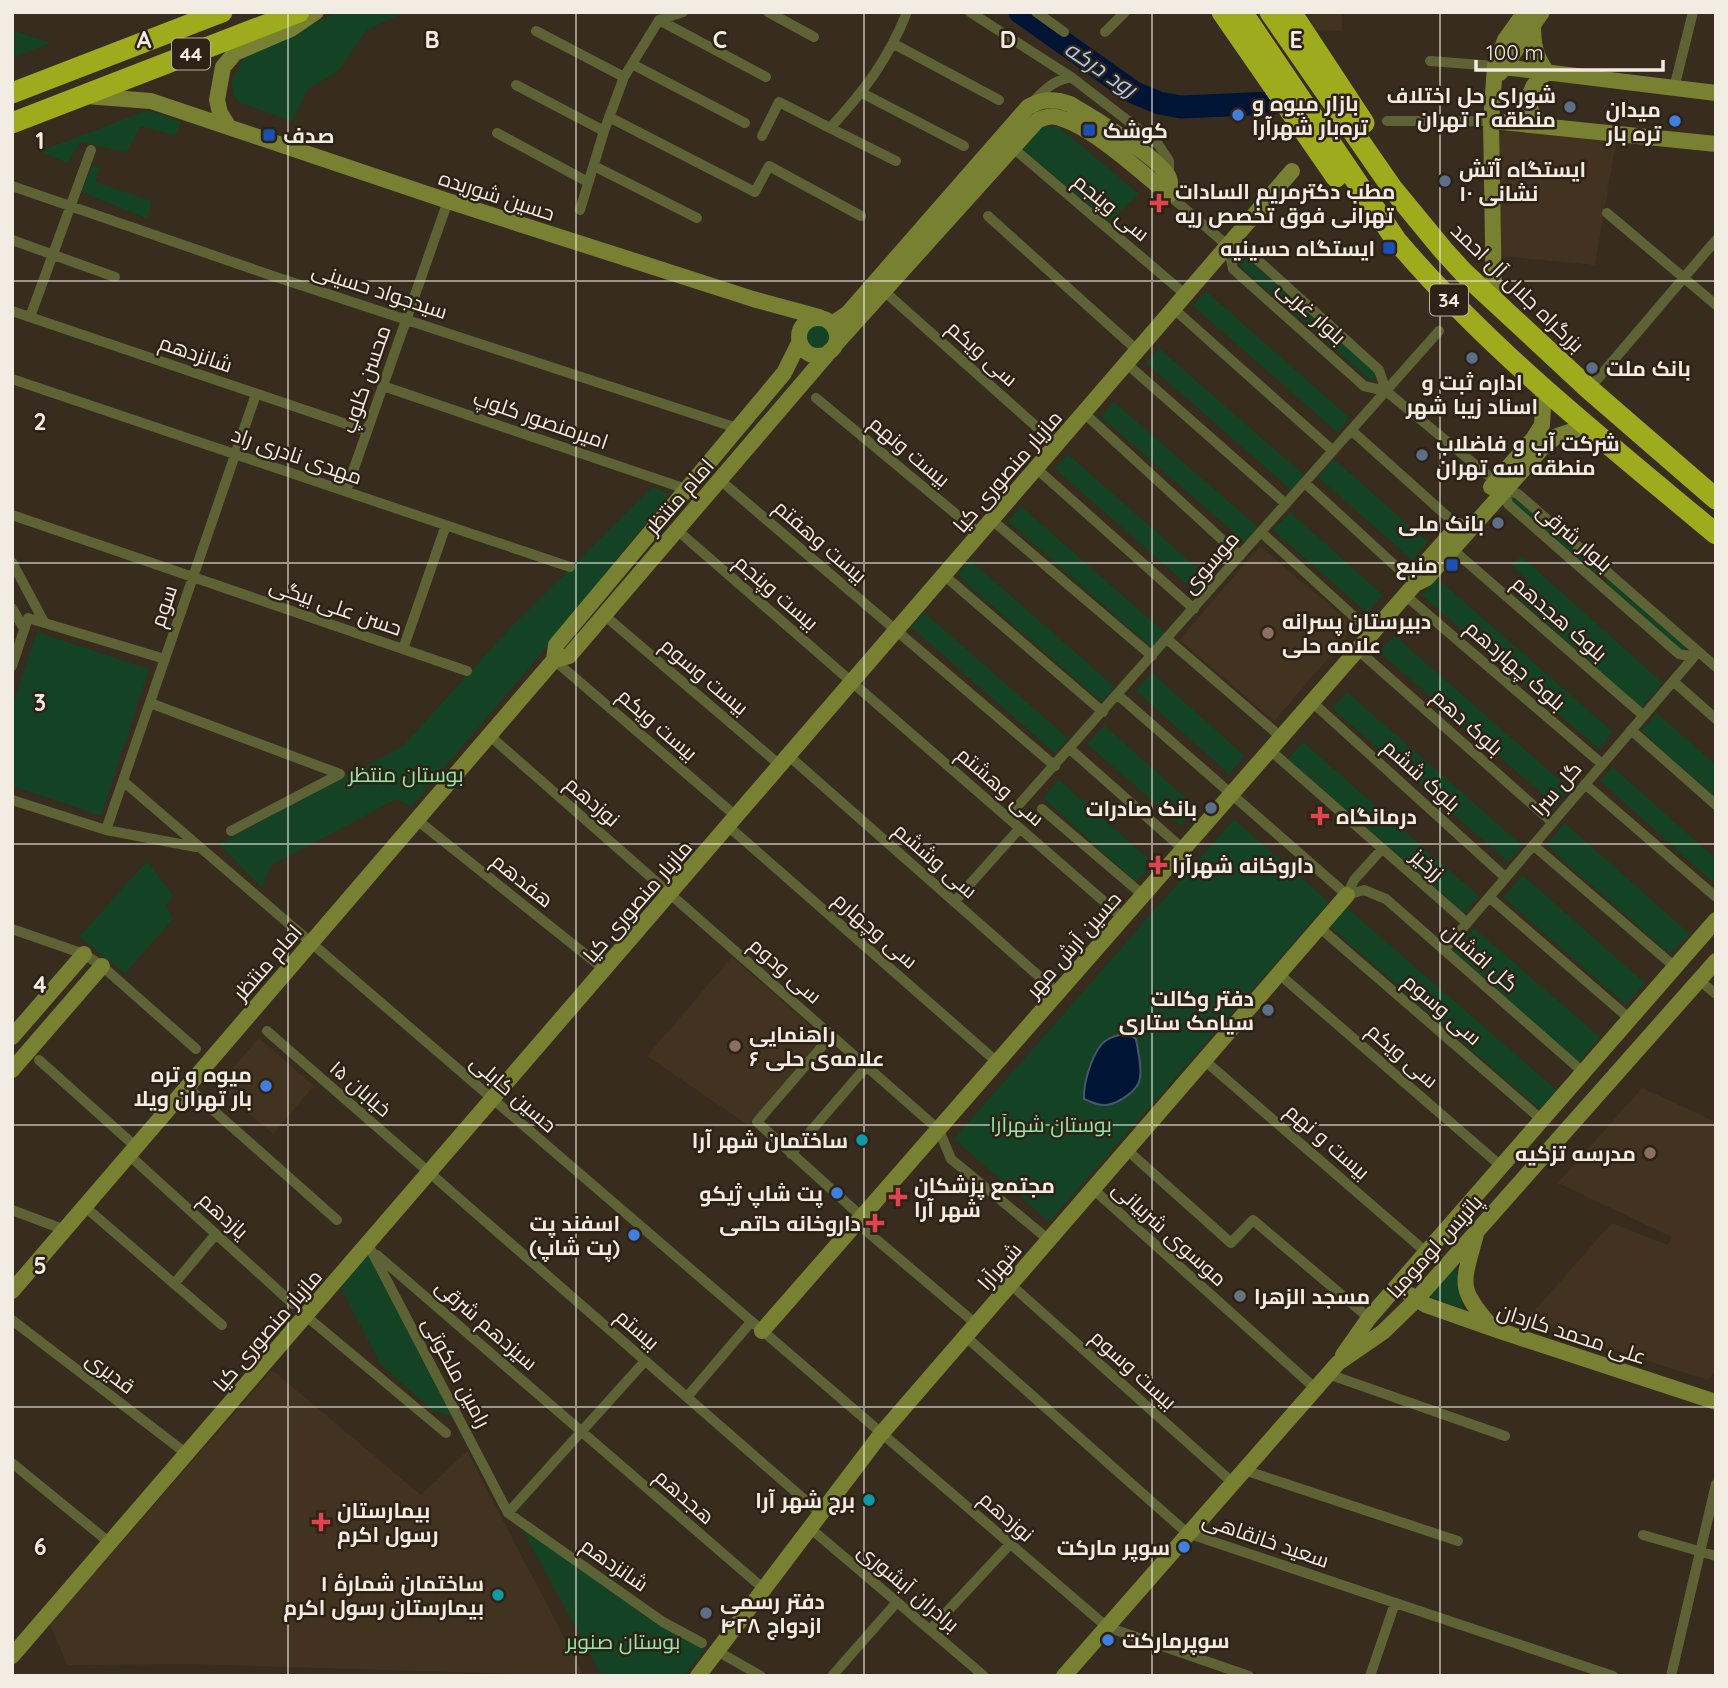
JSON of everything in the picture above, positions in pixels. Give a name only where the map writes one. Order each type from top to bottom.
[{"type":"highway","name":"44","points":[[12,93],[222,12]]},
{"type":"highway","name":"44","points":[[12,123],[299,12]]},
{"type":"highway","points":[[1222,12],[1367,221],[1396,240]]},
{"type":"highway","name":"34","points":[[1242,12],[1396,240],[1457,308],[1587,426],[1716,534]]},
{"type":"highway","name":"بزرگراه جلال آل احمد","points":[[1270,12],[1392,188],[1464,273],[1589,389],[1716,499]]},
{"type":"highway","points":[[1291,12],[1400,179],[1424,228]]},
{"type":"street","points":[[229,127],[220,113],[217,100],[223,67],[235,53],[291,29],[316,12]]},
{"type":"street","points":[[580,210],[624,77],[659,20],[683,12]]},
{"type":"street","points":[[768,12],[814,37]]},
{"type":"street","points":[[830,128],[862,93],[894,44],[907,12]]},
{"type":"street","points":[[1036,12],[1064,32]]},
{"type":"street","points":[[1105,32],[1125,12]]},
{"type":"street","points":[[1674,88],[1693,12]]},
{"type":"street","points":[[972,13],[1071,77],[1158,144],[1169,161],[1169,195]]},
{"type":"street","points":[[1534,16],[1534,47],[1547,72]]},
{"type":"street","points":[[1494,301],[1491,121],[1498,71],[1534,16]]},
{"type":"street","points":[[659,20],[766,77]]},
{"type":"street","points":[[536,30],[624,77]]},
{"type":"street","points":[[894,44],[999,100]]},
{"type":"street","points":[[1430,61],[1498,71],[1547,72],[1716,93]]},
{"type":"street","points":[[632,64],[745,123]]},
{"type":"street","points":[[1542,125],[1530,113],[1529,99],[1534,85],[1547,72]]},
{"type":"street","points":[[826,321],[836,330],[833,348],[824,355],[809,354],[799,339],[805,322],[826,321],[848,313],[1049,84],[1071,77]]},
{"type":"street","points":[[516,85],[604,131]]},
{"type":"street","points":[[862,93],[964,146]]},
{"type":"street","name":"حسین شوریده","points":[[83,96],[150,100],[448,201],[826,321]]},
{"type":"street","points":[[1028,107],[1040,100],[1061,100],[1070,104],[1135,147],[1162,168],[1169,177]]},
{"type":"street","points":[[762,136],[779,102],[896,161]]},
{"type":"street","name":"امام منتظر","points":[[554,660],[569,656],[833,348],[1038,120],[1048,116],[1058,117]]},
{"type":"street","points":[[609,117],[755,192],[769,166],[861,216]]},
{"type":"street","name":"بلوار غربی","points":[[1058,117],[1090,134],[1169,195],[1228,246],[1250,253],[1379,370],[1386,391]]},
{"type":"street","points":[[1387,121],[1491,121],[1716,144]]},
{"type":"street","points":[[497,133],[588,182]]},
{"type":"street","name":"سی وپنجم","points":[[1013,148],[1186,295]]},
{"type":"street","points":[[30,317],[91,150]]},
{"type":"street","points":[[594,166],[697,218]]},
{"type":"street","name":"مازیار منصوری کیا","points":[[12,1656],[306,1316],[369,1248],[430,1173],[1292,171]]},
{"type":"street","name":"سیدجواد حسینی","points":[[12,187],[737,428]]},
{"type":"street","name":"محسن کلوپ","points":[[346,491],[448,201]]},
{"type":"street","points":[[1607,213],[1716,306]]},
{"type":"street","points":[[988,216],[1138,351]]},
{"type":"street","points":[[12,240],[115,277]]},
{"type":"street","points":[[1589,389],[1716,240]]},
{"type":"street","name":"بلوار غربی","points":[[1228,246],[1233,269],[1364,386],[1386,391],[1500,485]]},
{"type":"street","name":"سی ویکم","points":[[884,291],[1057,445]]},
{"type":"street","name":"حسین شوریده","points":[[753,299],[790,321],[799,339]]},
{"type":"street","points":[[1174,309],[1333,451]]},
{"type":"street","name":"شانزدهم","points":[[12,311],[367,431]]},
{"type":"street","name":"موسوی","points":[[1008,817],[1439,331]]},
{"type":"street","name":"امام منتظر","points":[[12,1291],[554,660],[556,645],[784,373],[799,339]]},
{"type":"street","points":[[1127,364],[1286,504]]},
{"type":"street","name":"مهدی نادری راد","points":[[12,379],[570,567]]},
{"type":"street","name":"امیرمنصور کلوپ","points":[[383,386],[686,489]]},
{"type":"street","name":"حسین آرش مهر","points":[[757,1326],[859,1220],[939,1130],[1410,590],[1427,579],[1500,485],[1542,425],[1544,387]]},
{"type":"street","name":"سوم","points":[[106,830],[256,394]]},
{"type":"street","name":"بیست ونهم","points":[[816,398],[980,534]]},
{"type":"street","points":[[1084,413],[1240,556]]},
{"type":"street","name":"حسین آرش مهر","points":[[1410,590],[1418,570],[1500,485],[1557,436],[1587,426]]},
{"type":"street","points":[[1351,430],[1458,526]]},
{"type":"street","points":[[1037,468],[1194,609]]},
{"type":"street","name":"بیست وهفتم","points":[[720,480],[1055,766]]},
{"type":"street","name":"بلوک چهاردهم","points":[[1305,482],[1410,590],[1602,764]]},
{"type":"street","name":"بلوار شرقی","points":[[1500,485],[1518,494],[1716,667]]},
{"type":"street","name":"حسن علی بیگی","points":[[12,515],[467,671]]},
{"type":"street","points":[[992,520],[1152,656]]},
{"type":"street","points":[[403,649],[446,525]]},
{"type":"street","name":"بیست وپنجم","points":[[677,530],[853,683]]},
{"type":"street","points":[[1261,532],[1372,633]]},
{"type":"street","name":"بلوک هجدهم","points":[[1452,549],[1644,716]]},
{"type":"street","points":[[12,562],[44,622]]},
{"type":"street","points":[[945,576],[1103,712]]},
{"type":"street","points":[[12,608],[24,629]]},
{"type":"street","name":"بیست وسوم","points":[[604,615],[785,761]]},
{"type":"street","points":[[12,666],[14,653],[28,618],[165,659]]},
{"type":"street","points":[[1167,639],[1281,737]]},
{"type":"street","name":"بلوک دهم","points":[[1358,650],[1552,822]]},
{"type":"street","name":"گل سرا","points":[[1444,950],[1698,652]]},
{"type":"street","name":"بیست ویکم","points":[[554,660],[733,822]]},
{"type":"street","points":[[1673,681],[1716,719]]},
{"type":"street","name":"سی وهشتم","points":[[853,683],[1123,918]]},
{"type":"street","points":[[1118,695],[1347,895],[1354,880],[1381,849]]},
{"type":"street","name":"بلوک ششم","points":[[1312,702],[1505,877]]},
{"type":"street","points":[[150,703],[340,774],[231,831]]},
{"type":"street","points":[[1631,730],[1716,805]]},
{"type":"street","name":"نوزدهم","points":[[490,736],[670,894]]},
{"type":"street","points":[[1070,749],[1183,849]]},
{"type":"street","name":"زرخیز","points":[[1270,750],[1466,922]]},
{"type":"street","name":"سی وششم","points":[[785,761],[1058,993]]},
{"type":"street","name":"حسین کابلی","points":[[123,781],[881,1434]]},
{"type":"street","points":[[1585,784],[1716,897]]},
{"type":"street","points":[[12,800],[106,830],[199,847]]},
{"type":"street","points":[[1042,809],[1143,895]]},
{"type":"street","name":"هفدهم","points":[[417,820],[605,970]]},
{"type":"street","name":"سی وچهارم","points":[[733,822],[997,1062]]},
{"type":"street","points":[[954,902],[1020,828]]},
{"type":"street","points":[[1533,845],[1675,967]]},
{"type":"street","name":"گل افشان","points":[[1347,895],[1363,890],[1381,895],[1583,1072]]},
{"type":"street","name":"سی ودوم","points":[[670,894],[939,1130]]},
{"type":"street","name":"شهرآرا","points":[[698,1676],[710,1647],[764,1589],[881,1434],[1347,895]]},
{"type":"street","points":[[1489,897],[1630,1019]]},
{"type":"street","name":"پاتریس لومومبا","points":[[1064,1676],[1333,1368],[1397,1285],[1716,920]]},
{"type":"street","name":"سی وسوم","points":[[1320,927],[1542,1120]]},
{"type":"street","points":[[12,929],[84,954],[102,966],[196,1049]]},
{"type":"street","points":[[12,1037],[84,954]]},
{"type":"street","name":"پاتریس لومومبا","points":[[1333,1368],[1383,1332],[1416,1300],[1716,961]]},
{"type":"street","points":[[12,1070],[102,966]]},
{"type":"street","name":"سی ویکم","points":[[1279,974],[1501,1166]]},
{"type":"street","points":[[1699,980],[1716,994]]},
{"type":"street","name":"خیابان ۱۵","points":[[267,1031],[430,1173]]},
{"type":"street","name":"سعید خانقاهی","points":[[831,1036],[757,1122],[971,1330],[1187,1532],[1613,1676]]},
{"type":"street","name":"یازدهم","points":[[39,1060],[216,1234],[293,1304]]},
{"type":"street","name":"بیست و نهم","points":[[1205,1060],[1426,1252]]},
{"type":"street","points":[[791,1154],[866,1067]]},
{"type":"street","points":[[187,1087],[337,1220]]},
{"type":"street","points":[[939,1130],[951,1159],[1049,1240]]},
{"type":"street","points":[[1526,1137],[1522,1157],[1528,1162],[1536,1161],[1545,1154]]},
{"type":"street","points":[[1127,1150],[1231,1243],[1253,1220],[1369,1318]]},
{"type":"street","name":"بیستم","points":[[430,1173],[821,1514]]},
{"type":"street","name":"موسوی شربیانی","points":[[1093,1189],[1315,1389]]},
{"type":"street","points":[[84,1206],[222,1325]]},
{"type":"street","points":[[12,1210],[65,1230]]},
{"type":"street","points":[[1477,1231],[1465,1276],[1466,1291],[1471,1304],[1494,1329]]},
{"type":"street","points":[[174,1284],[216,1234]]},
{"type":"street","name":"سیزدهم شرقی","points":[[369,1248],[581,1431]]},
{"type":"street","name":"رامین ملکوتی","points":[[369,1248],[508,1513]]},
{"type":"street","name":"بیست وسوم","points":[[1010,1284],[1238,1477],[1458,1541]]},
{"type":"street","name":"علی محمد کاردان","points":[[1397,1285],[1416,1300],[1494,1329],[1716,1402]]},
{"type":"street","points":[[306,1316],[446,1433]]},
{"type":"street","name":"قدیری","points":[[12,1320],[187,1454]]},
{"type":"street","points":[[687,1397],[757,1326]]},
{"type":"street","points":[[508,1513],[645,1361]]},
{"type":"street","points":[[1333,1368],[1505,1436]]},
{"type":"street","name":"هجدهم","points":[[581,1431],[764,1589]]},
{"type":"street","name":"نوزدهم","points":[[881,1434],[1107,1627]]},
{"type":"street","points":[[12,1463],[110,1543]]},
{"type":"street","points":[[1671,1676],[1716,1484]]},
{"type":"street","name":"شانزدهم","points":[[508,1513],[663,1622],[761,1676]]},
{"type":"street","name":"برادران آبشوری","points":[[810,1528],[984,1676]]},
{"type":"street","points":[[1643,1535],[1716,1556]]},
{"type":"street","points":[[930,1630],[1010,1544]]},
{"type":"street","points":[[832,1676],[897,1602]]},
{"type":"street","points":[[1370,1676],[1395,1603]]},
{"type":"street","points":[[1107,1627],[1249,1676]]},
{"type":"shaded area","points":[[1305,12],[1342,12],[1342,31],[1317,30]]},
{"type":"shaded area","points":[[1507,131],[1616,142],[1595,265],[1501,256],[1499,136]]},
{"type":"shaded area","name":"دبیرستان پسرانه علامه حلی","points":[[1260,546],[1355,627],[1274,721],[1182,642],[1181,638]]},
{"type":"shaded area","name":"راهنمایی علامه‌ی حلی ۶","points":[[732,957],[823,1037],[748,1125],[647,1056]]},
{"type":"shaded area","name":"میوه و تره بار تهران ویلا","points":[[259,1038],[314,1086],[273,1134],[217,1086]]},
{"type":"shaded area","points":[[1642,1088],[1716,1122],[1716,1371],[1708,1380],[1616,1351],[1528,1318],[1612,1223],[1668,1245],[1672,1237],[1558,1183]]},
{"type":"shaded area","name":"بیمارستان رسول اکرم","points":[[272,1370],[421,1495],[467,1451],[584,1676],[189,1664],[67,1665],[50,1624]]},
{"type":"green space","points":[[337,12],[406,12],[367,30],[338,71],[308,89],[292,121],[238,102],[233,93],[232,81],[244,57]]},
{"type":"green space","points":[[12,30],[51,43],[12,58]]},
{"type":"green space","points":[[148,110],[181,122],[175,136],[140,126],[127,152],[80,142],[68,163],[40,151]]},
{"type":"green space","points":[[1043,126],[1059,127],[1139,194],[1109,222],[1022,149]]},
{"type":"green space","points":[[92,166],[100,167],[95,182],[152,201],[147,219],[82,192]]},
{"type":"green space","points":[[1245,257],[1375,371],[1376,379],[1370,380],[1243,269],[1240,264]]},
{"type":"green space","points":[[1206,291],[1350,418],[1337,432],[1193,306]]},
{"type":"green space","points":[[817,322],[828,326],[832,337],[828,348],[817,352],[806,348],[802,337],[806,326]]},
{"type":"green space","points":[[1159,348],[1304,475],[1291,490],[1146,363]]},
{"type":"green space","points":[[1114,402],[1259,528],[1246,543],[1101,417]]},
{"type":"green space","points":[[1068,454],[1212,581],[1199,595],[1055,469]]},
{"type":"green space","points":[[1334,459],[1428,542],[1412,560],[1318,477]]},
{"type":"green space","name":"بوستان منتظر","points":[[653,486],[669,495],[540,655],[411,807],[397,799],[270,866],[262,888],[219,844],[403,746],[511,627]]},
{"type":"green space","points":[[1511,494],[1599,570],[1598,572],[1594,573],[1510,501]]},
{"type":"green space","points":[[1021,506],[1165,633],[1152,648],[1008,521]]},
{"type":"green space","points":[[1290,512],[1383,595],[1367,613],[1273,530]]},
{"type":"green space","points":[[1521,556],[1663,683],[1641,708],[1516,596],[1529,581],[1512,565]]},
{"type":"green space","points":[[970,560],[1115,687],[1102,702],[957,575]]},
{"type":"green space","points":[[1437,578],[1613,732],[1599,749],[1422,595]]},
{"type":"green space","points":[[1608,578],[1686,646],[1686,649],[1680,649],[1605,582]]},
{"type":"green space","points":[[924,612],[1068,738],[1055,753],[911,627]]},
{"type":"green space","points":[[37,632],[149,669],[101,816],[12,786],[12,707]]},
{"type":"green space","points":[[1394,635],[1570,789],[1556,806],[1379,652]]},
{"type":"green space","points":[[1152,673],[1245,756],[1229,774],[1136,691]]},
{"type":"green space","points":[[1347,692],[1523,846],[1508,862],[1332,708]]},
{"type":"green space","points":[[1657,713],[1716,765],[1716,798],[1641,731]]},
{"type":"green space","points":[[1104,725],[1197,808],[1181,826],[1087,744]]},
{"type":"green space","points":[[1303,742],[1479,896],[1464,913],[1288,759]]},
{"type":"green space","points":[[1613,767],[1716,859],[1716,885],[1600,781]]},
{"type":"green space","points":[[1059,780],[1153,863],[1136,882],[1043,798]]},
{"type":"green space","name":"بوستان شهرآرا","points":[[1234,819],[1329,902],[1049,1222],[954,1139]]},
{"type":"green space","points":[[1565,823],[1690,934],[1671,955],[1546,845]]},
{"type":"green space","points":[[147,861],[173,895],[166,905],[173,919],[125,974],[79,937]]},
{"type":"green space","points":[[1523,875],[1645,983],[1626,1005],[1503,897]]},
{"type":"green space","points":[[1346,907],[1560,1093],[1543,1112],[1329,926]]},
{"type":"green space","points":[[1474,928],[1600,1037],[1579,1062],[1452,953]]},
{"type":"green space","points":[[369,1255],[453,1417],[432,1410],[381,1365],[340,1286]]},
{"type":"green space","points":[[1456,1264],[1463,1310],[1427,1295]]},
{"type":"green space","name":"بوستان صنوبر","points":[[520,1525],[661,1625],[705,1649],[684,1676],[602,1676]]},
{"type":"water","points":[[1126,1033],[1136,1039],[1140,1064],[1139,1083],[1127,1096],[1111,1104],[1095,1104],[1084,1099],[1086,1079],[1097,1050],[1106,1040]]},
{"type":"waterway","name":"رود درکه","points":[[1020,12],[1133,92],[1159,103],[1181,107],[1272,103]]},
{"type":"place","name":"شورای حل اختلاف منطقه ۲ تهران","points":[[1570,107]]},
{"type":"place","name":"بازار میوه و تره‌بار شهرآرا","points":[[1238,115]]},
{"type":"place","name":"میدان تره بار","points":[[1675,121]]},
{"type":"place","name":"کوشک","points":[[1089,130]]},
{"type":"place","name":"صدف","points":[[269,135]]},
{"type":"place","name":"ایستگاه آتش نشانی ۱۰","points":[[1445,181]]},
{"type":"place","name":"مطب دكترمريم السادات تهرانی فوق تخصص ریه","points":[[1159,203]]},
{"type":"place","name":"ایستگاه حسینیه","points":[[1389,248]]},
{"type":"place","name":"اداره ثبت و اسناد زیبا شهر","points":[[1472,358]]},
{"type":"place","name":"بانک ملت","points":[[1592,368]]},
{"type":"place","name":"شرکت آب و فاضلاب منطقه سه تهران","points":[[1422,455]]},
{"type":"place","name":"بانک ملی","points":[[1498,523]]},
{"type":"place","name":"منبع","points":[[1452,565]]},
{"type":"place","name":"دبیرستان پسرانه علامه حلی","points":[[1268,633]]},
{"type":"place","name":"بانک صادرات","points":[[1211,808]]},
{"type":"place","name":"درمانگاه","points":[[1320,816]]},
{"type":"place","name":"داروخانه شهرآرا","points":[[1158,865]]},
{"type":"place","name":"دفتر وکالت سیامک ستاری","points":[[1268,1010]]},
{"type":"place","name":"راهنمایی علامه‌ی حلی ۶","points":[[735,1046]]},
{"type":"place","name":"میوه و تره بار تهران ویلا","points":[[266,1086]]},
{"type":"place","name":"ساختمان شهر آرا","points":[[862,1140]]},
{"type":"place","name":"مدرسه تزکیه","points":[[1650,1153]]},
{"type":"place","name":"پت شاپ ژیکو","points":[[837,1193]]},
{"type":"place","name":"مجتمع پزشکان شهر آرا","points":[[898,1197]]},
{"type":"place","name":"داروخانه حاتمی","points":[[875,1223]]},
{"type":"place","name":"اسفند پت (پت شاپ)","points":[[634,1235]]},
{"type":"place","name":"مسجد الزهرا","points":[[1240,1296]]},
{"type":"place","name":"برج شهر آرا","points":[[869,1500]]},
{"type":"place","name":"بیمارستان رسول اکرم","points":[[321,1522]]},
{"type":"place","name":"سوپر مارکت","points":[[1184,1547]]},
{"type":"place","name":"ساختمان شمارهٔ ۱ بیمارستان رسول اکرم","points":[[498,1595]]},
{"type":"place","name":"دفتر رسمی ازدواج ۴۲۸","points":[[706,1613]]},
{"type":"place","name":"سوپرمارکت","points":[[1108,1640]]}]
